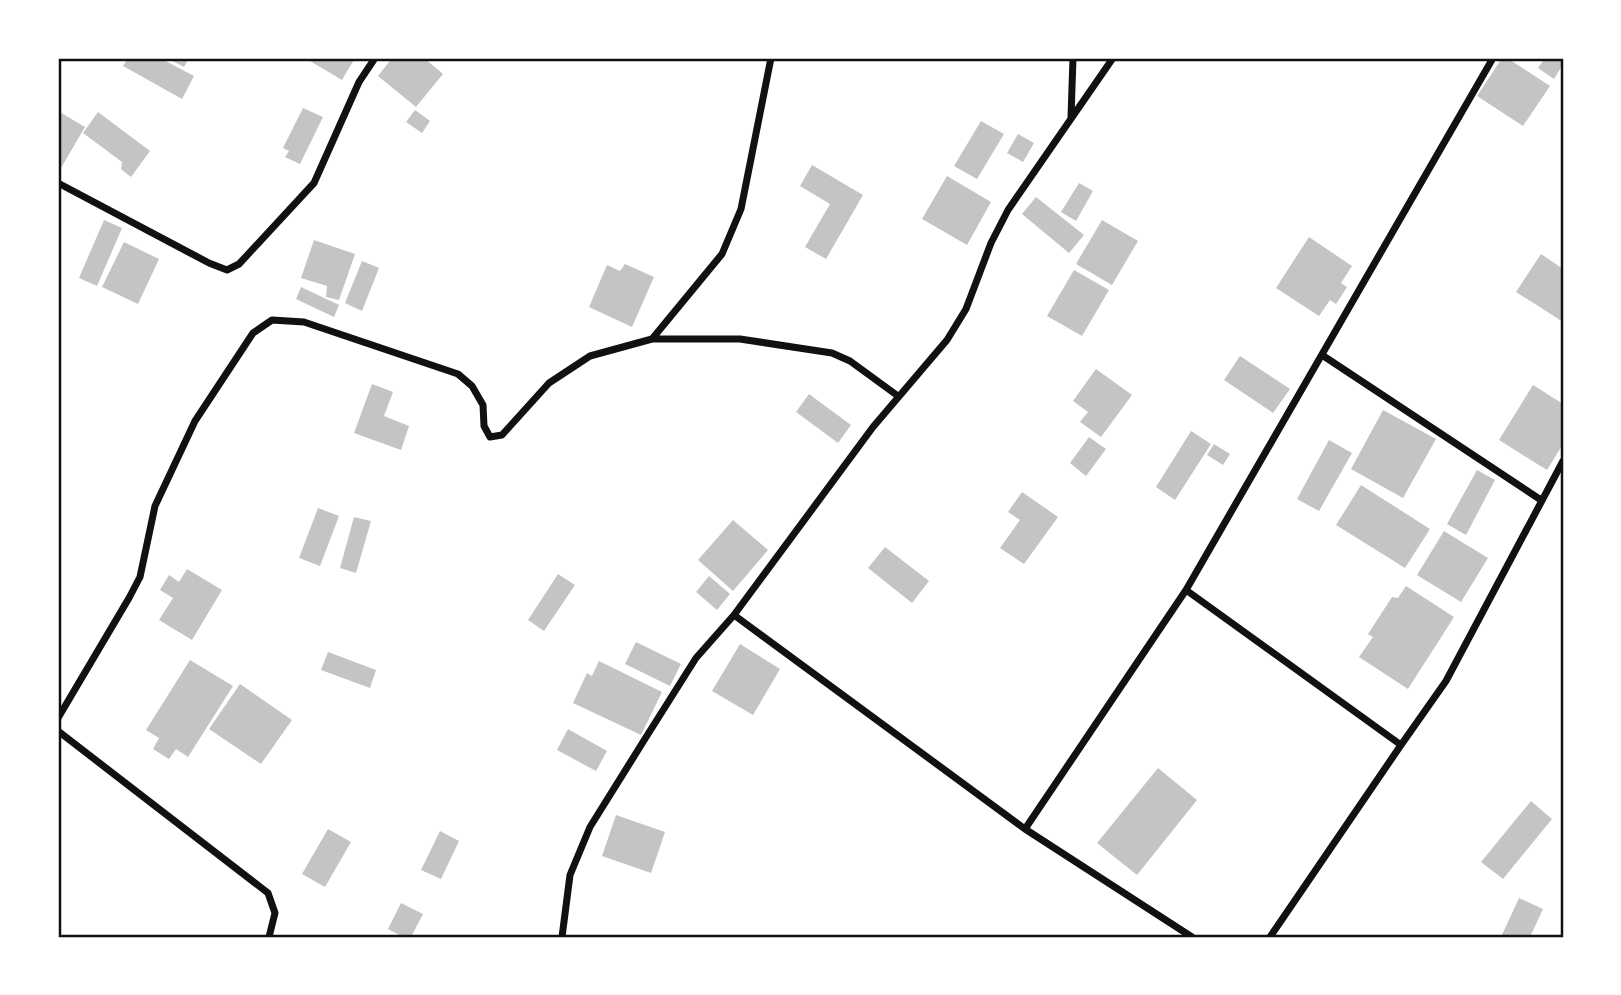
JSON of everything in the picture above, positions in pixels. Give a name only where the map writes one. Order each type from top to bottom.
[{"type":"street","points":[[58,183],[227,270],[239,264],[314,183],[359,82],[375,58]]},
{"type":"street","points":[[652,339],[722,254],[741,209],[771,58]]},
{"type":"street","points":[[1071,118],[1073,58]]},
{"type":"street","points":[[562,937],[570,875],[590,827],[696,658],[734,615],[873,426],[947,340],[966,309],[991,243],[1008,210],[1112,58]]},
{"type":"street","points":[[1026,829],[1185,590],[1493,58]]},
{"type":"street","points":[[58,718],[140,578],[155,506],[195,421],[253,332],[272,320],[304,322],[458,374],[472,386],[483,405],[484,426],[491,437],[502,435],[549,383],[590,356],[652,339],[740,339],[832,353],[850,361],[898,396]]},
{"type":"street","points":[[1322,355],[1541,500]]},
{"type":"street","points":[[1270,937],[1446,681],[1563,461]]},
{"type":"street","points":[[1185,590],[1401,745]]},
{"type":"street","points":[[734,615],[1026,829],[1192,937]]},
{"type":"street","points":[[58,731],[268,893],[275,913],[269,937]]},
{"type":"building","points":[[128,58],[160,58],[194,76],[182,99],[123,66]]},
{"type":"building","points":[[167,58],[189,58],[184,67]]},
{"type":"building","points":[[305,58],[355,58],[342,80]]},
{"type":"building","points":[[392,58],[424,58],[443,74],[416,107],[378,76]]},
{"type":"building","points":[[1502,58],[1507,58],[1550,86],[1523,126],[1477,96]]},
{"type":"building","points":[[1545,58],[1563,58],[1563,64],[1554,79],[1538,68]]},
{"type":"building","points":[[303,108],[323,117],[300,164],[285,157],[289,151],[283,148]]},
{"type":"building","points":[[415,110],[430,121],[422,133],[406,122]]},
{"type":"building","points":[[58,111],[85,127],[61,168],[58,166]]},
{"type":"building","points":[[98,112],[150,151],[131,177],[121,169],[122,162],[83,133]]},
{"type":"building","points":[[981,121],[1004,134],[977,179],[954,166]]},
{"type":"building","points":[[1018,134],[1034,143],[1023,162],[1007,153]]},
{"type":"building","points":[[812,165],[863,195],[826,259],[805,247],[830,204],[800,186]]},
{"type":"building","points":[[947,176],[991,202],[967,245],[922,219]]},
{"type":"building","points":[[1079,183],[1093,191],[1076,221],[1061,212]]},
{"type":"building","points":[[1036,197],[1084,235],[1069,253],[1022,214]]},
{"type":"building","points":[[104,220],[122,228],[97,286],[79,278]]},
{"type":"building","points":[[1102,220],[1138,241],[1112,285],[1076,264]]},
{"type":"building","points":[[1309,237],[1352,266],[1341,283],[1347,287],[1336,304],[1330,300],[1319,316],[1276,288]]},
{"type":"building","points":[[314,240],[355,254],[339,300],[326,297],[327,286],[301,278]]},
{"type":"building","points":[[124,242],[159,259],[138,304],[102,287]]},
{"type":"building","points":[[1541,254],[1563,269],[1563,322],[1516,292]]},
{"type":"building","points":[[362,261],[379,268],[362,311],[345,303]]},
{"type":"building","points":[[625,264],[654,277],[632,327],[589,307],[607,265],[620,271]]},
{"type":"building","points":[[1074,270],[1109,290],[1082,336],[1047,316]]},
{"type":"building","points":[[301,287],[339,305],[334,317],[296,299]]},
{"type":"building","points":[[1240,356],[1290,389],[1273,413],[1224,380]]},
{"type":"building","points":[[1096,369],[1132,395],[1101,437],[1080,422],[1088,412],[1073,401]]},
{"type":"building","points":[[372,384],[393,392],[384,416],[409,426],[401,450],[354,433]]},
{"type":"building","points":[[1533,385],[1563,404],[1563,444],[1547,470],[1499,440]]},
{"type":"building","points":[[809,394],[851,425],[838,443],[796,412]]},
{"type":"building","points":[[1383,410],[1436,439],[1403,498],[1351,469]]},
{"type":"building","points":[[1191,431],[1211,444],[1175,500],[1156,487]]},
{"type":"building","points":[[1089,437],[1106,449],[1086,476],[1070,463]]},
{"type":"building","points":[[1329,440],[1352,453],[1319,511],[1297,499]]},
{"type":"building","points":[[1214,444],[1230,454],[1223,465],[1207,455]]},
{"type":"building","points":[[1477,470],[1495,480],[1466,535],[1447,524]]},
{"type":"building","points":[[1361,485],[1430,529],[1405,568],[1336,525]]},
{"type":"building","points":[[1022,492],[1058,517],[1024,564],[1000,548],[1020,520],[1008,512]]},
{"type":"building","points":[[318,508],[339,516],[320,566],[299,558]]},
{"type":"building","points":[[354,517],[371,521],[356,573],[340,568]]},
{"type":"building","points":[[733,520],[768,550],[733,591],[698,560]]},
{"type":"building","points":[[1444,531],[1488,558],[1461,602],[1417,575]]},
{"type":"building","points":[[885,547],[929,581],[912,603],[868,568]]},
{"type":"building","points":[[187,569],[222,590],[192,640],[159,620],[173,598],[160,590],[169,575],[179,582]]},
{"type":"building","points":[[558,574],[575,585],[544,631],[528,620]]},
{"type":"building","points":[[709,576],[730,594],[717,610],[696,592]]},
{"type":"building","points":[[1406,586],[1454,617],[1408,689],[1359,657],[1373,637],[1368,634],[1392,597],[1398,598]]},
{"type":"building","points":[[636,642],[681,664],[670,686],[625,664]]},
{"type":"building","points":[[740,644],[780,669],[753,715],[712,691]]},
{"type":"building","points":[[328,652],[376,670],[370,688],[321,670]]},
{"type":"building","points":[[190,660],[233,686],[188,757],[176,749],[169,759],[153,749],[159,738],[146,730]]},
{"type":"building","points":[[599,661],[662,692],[641,735],[573,703],[587,673],[592,676]]},
{"type":"building","points":[[240,684],[292,720],[261,764],[209,729]]},
{"type":"building","points":[[568,729],[607,751],[596,771],[557,750]]},
{"type":"building","points":[[1158,768],[1197,800],[1137,875],[1097,843]]},
{"type":"building","points":[[1531,801],[1552,819],[1503,879],[1481,862]]},
{"type":"building","points":[[616,815],[665,832],[651,873],[602,856]]},
{"type":"building","points":[[328,829],[351,842],[325,887],[302,874]]},
{"type":"building","points":[[440,831],[459,841],[441,879],[421,870]]},
{"type":"building","points":[[1519,898],[1543,909],[1530,937],[1501,937]]},
{"type":"building","points":[[401,903],[423,914],[411,937],[403,937],[388,929]]}]
